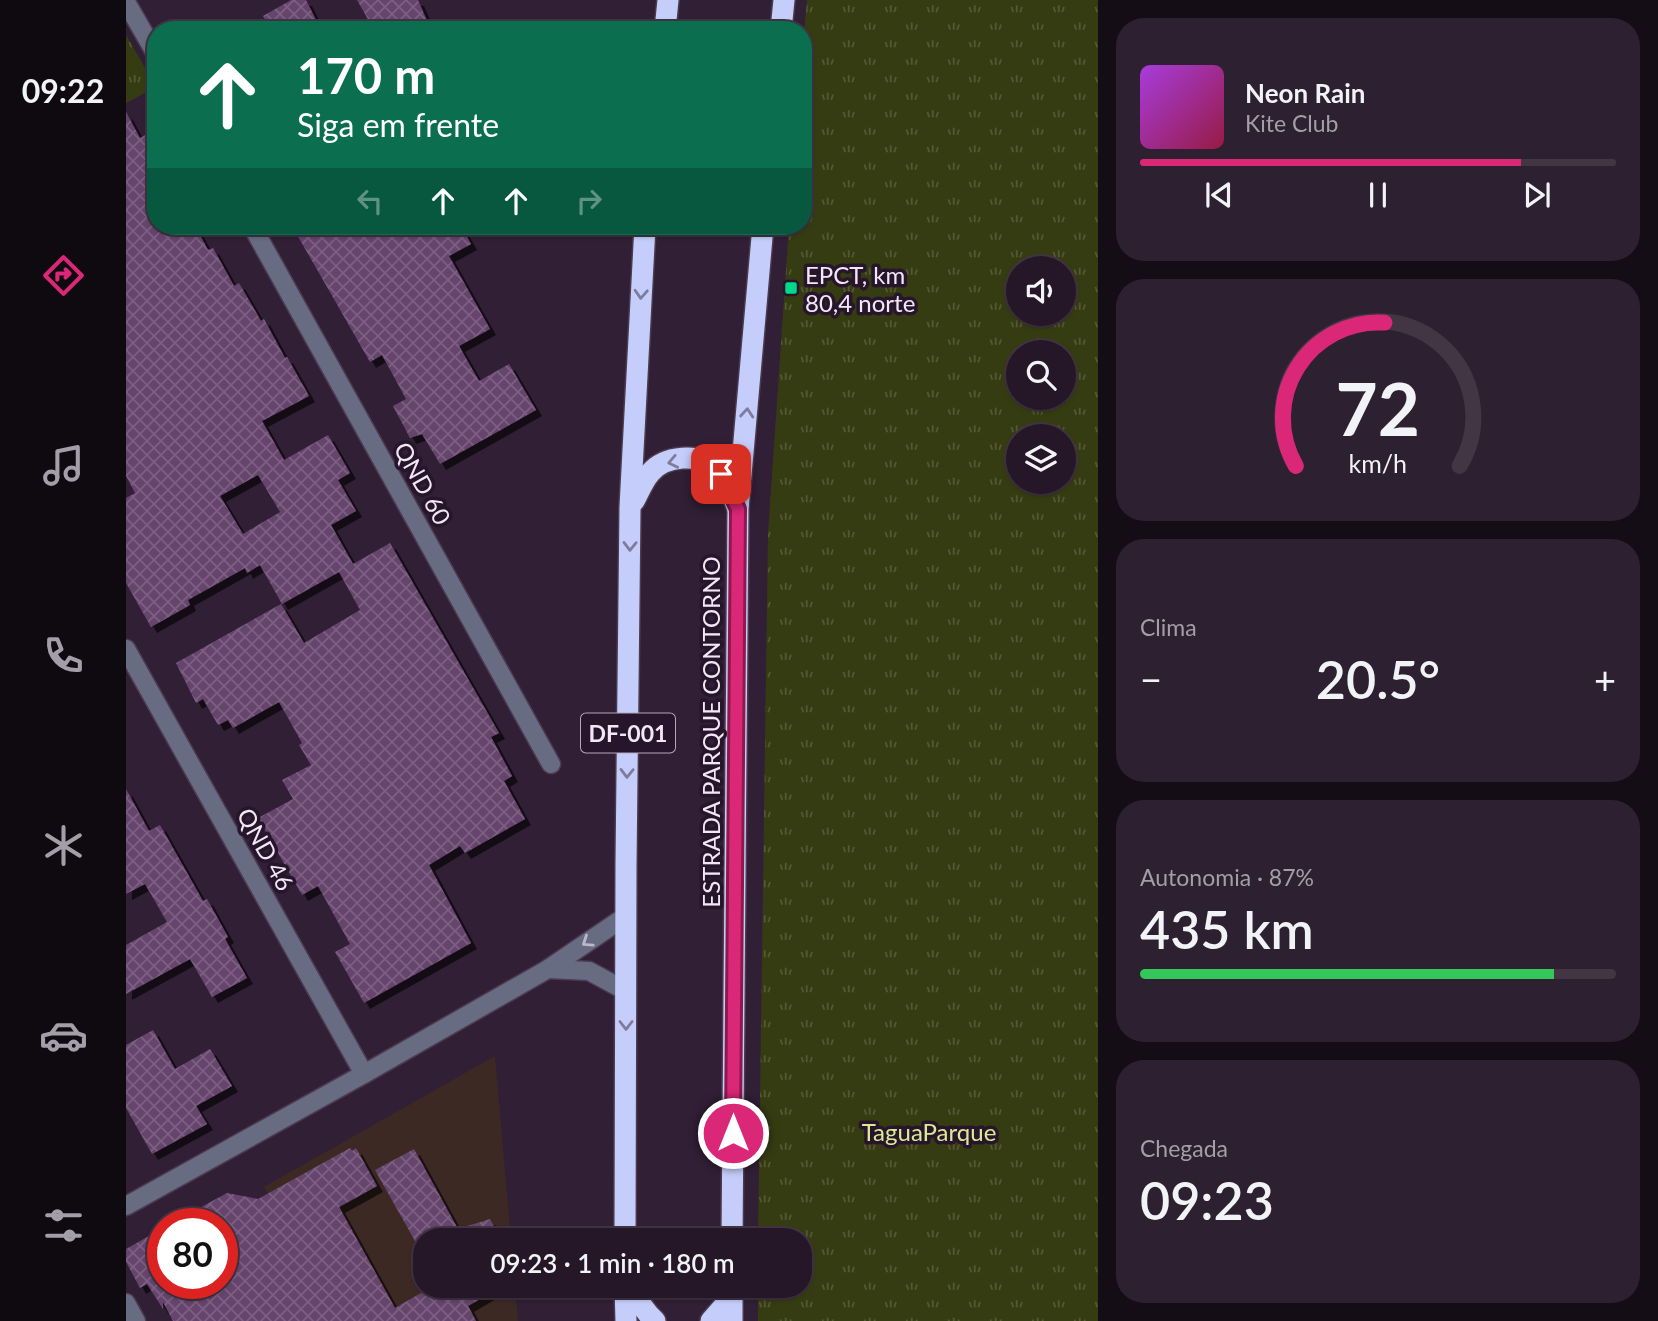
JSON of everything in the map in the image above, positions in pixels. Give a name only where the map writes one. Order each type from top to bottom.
[{"type":"highway","points":[[666,21],[668,0]]},
{"type":"highway","points":[[782,21],[784,0]]},
{"type":"highway","name":"DF-001","points":[[625,1228],[631,507],[645,235]]},
{"type":"highway","name":"ESTRADA PARQUE CONTORNO","points":[[733,1228],[738,509],[762,235]]},
{"type":"highway","points":[[631,507],[646,478],[656,467],[674,460],[687,459],[707,462],[717,468],[738,509]]},
{"type":"highway","points":[[626,1298],[626,1321]]},
{"type":"highway","points":[[636,1298],[655,1321]]},
{"type":"highway","points":[[711,1321],[728,1298]]},
{"type":"highway","points":[[732,1298],[732,1321]]},
{"type":"street","points":[[126,2],[147,38]]},
{"type":"street","name":"QND 60","points":[[256,235],[551,764]]},
{"type":"street","name":"QND 46","points":[[126,649],[364,1074]]},
{"type":"street","points":[[126,1206],[548,968],[626,916]]},
{"type":"street","points":[[548,968],[589,971],[626,991]]},
{"type":"street","points":[[126,1303],[136,1321]]},
{"type":"shaded area","points":[[495,1056],[510,1228],[413,1228],[413,1298],[516,1298],[518,1321],[340,1321],[264,1187]]},
{"type":"green space","name":"TaguaParque","points":[[807,0],[1098,0],[1098,1321],[758,1321],[758,1298],[812,1298],[812,1228],[758,1228],[768,534],[788,235],[812,235],[812,21],[805,21]]},
{"type":"green space","points":[[126,35],[147,71],[147,92],[126,103]]},
{"type":"building","points":[[291,0],[306,0],[316,21],[266,21],[263,16]]},
{"type":"building","points":[[357,0],[418,0],[427,21],[369,21]]},
{"type":"building","points":[[126,112],[140,138],[147,134],[147,235],[200,235],[208,250],[213,248],[234,286],[239,283],[261,321],[264,319],[309,396],[262,421],[284,460],[328,435],[350,473],[338,480],[356,511],[331,525],[353,564],[390,543],[499,733],[491,737],[512,776],[504,781],[525,819],[465,853],[460,846],[429,865],[471,943],[364,1003],[335,952],[350,944],[318,886],[302,895],[258,818],[293,799],[282,780],[311,765],[299,745],[302,743],[279,702],[233,728],[228,720],[218,725],[203,699],[196,703],[176,663],[281,604],[304,643],[360,610],[339,572],[282,604],[260,565],[247,573],[245,568],[188,600],[190,605],[151,627],[126,583],[126,498],[135,493],[126,476]],"holes":[[[258,475],[280,512],[243,534],[220,496]]]},
{"type":"building","points":[[297,235],[466,235],[471,244],[449,256],[490,329],[459,346],[479,381],[509,364],[536,410],[440,464],[422,434],[410,438],[393,406],[406,399],[382,355],[370,362]]},
{"type":"building","points":[[126,789],[149,831],[160,825],[203,901],[207,899],[247,978],[212,997],[190,959],[126,994],[126,945],[167,922],[145,884],[126,894]]},
{"type":"building","points":[[153,1030],[175,1069],[210,1049],[232,1086],[196,1106],[207,1124],[152,1154],[126,1108],[126,1045]]},
{"type":"building","points":[[350,1148],[352,1151],[356,1148],[377,1186],[339,1207],[395,1308],[413,1298],[482,1298],[468,1306],[476,1321],[173,1321],[163,1302],[163,1309],[157,1299],[238,1299],[238,1208],[200,1208],[227,1193],[258,1199]]},
{"type":"building","points":[[414,1149],[457,1228],[413,1228],[413,1237],[375,1170]]},
{"type":"building","points":[[490,1219],[495,1228],[461,1228]]},
{"type":"building","points":[[147,1237],[147,1284],[140,1288],[126,1262],[126,1249]]},
{"type":"place","name":"EPCT, km 80,4 norte","points":[[791,288]]},
{"type":"route","points":[[721,474],[738,509],[733,1133]]}]
